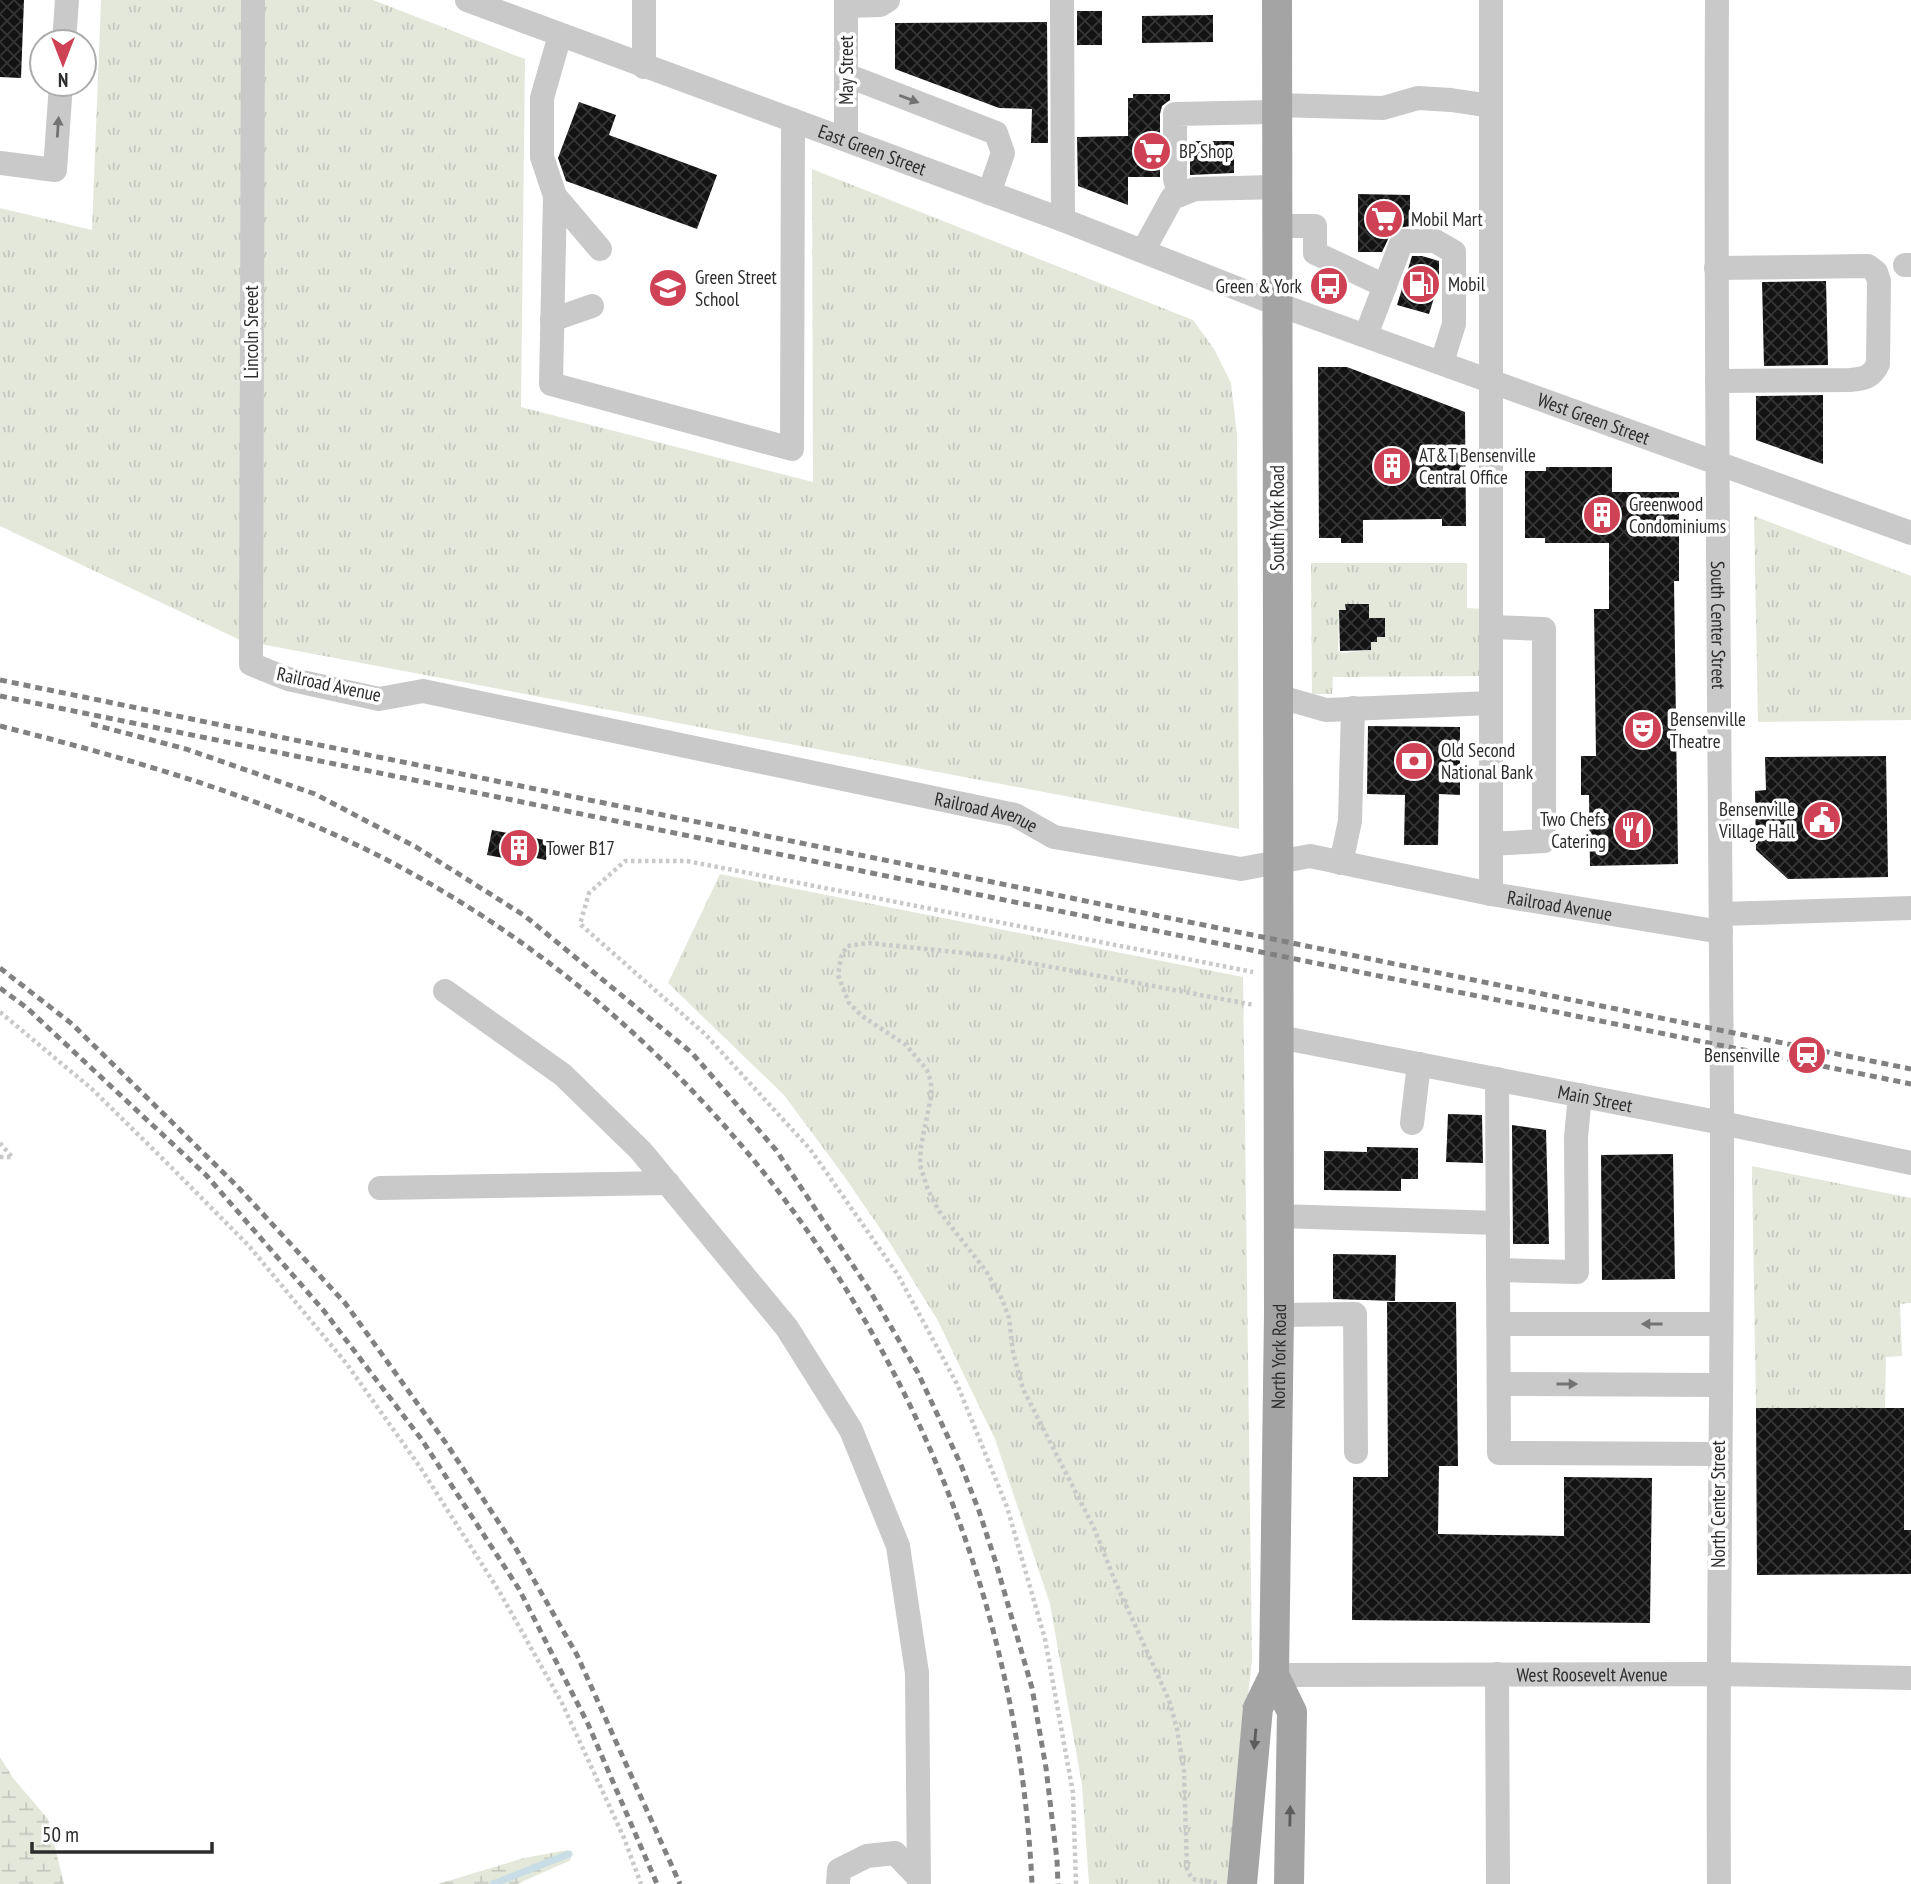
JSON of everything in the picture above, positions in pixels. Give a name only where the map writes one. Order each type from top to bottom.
[{"type":"main road","name":"South York Road","points":[[1278,0],[1279,1023]]},
{"type":"main road","name":"North York Road","points":[[1242,1884],[1258,1708],[1274,1675],[1279,1315],[1279,1023]]},
{"type":"main road","name":"North York Road","points":[[1274,1675],[1292,1712],[1289,1884]]},
{"type":"street","points":[[65,28],[67,0]]},
{"type":"street","name":"Lincoln Sreeet","points":[[251,664],[253,0]]},
{"type":"street","name":"East Green Street","points":[[467,0],[1063,220],[1277,304]]},
{"type":"street","points":[[644,0],[644,67]]},
{"type":"street","points":[[846,3],[880,5],[888,0]]},
{"type":"street","points":[[1062,0],[1063,220]]},
{"type":"street","points":[[1491,0],[1491,894]]},
{"type":"street","name":"South Center Street","points":[[1717,0],[1716,268],[1722,1123]]},
{"type":"street","name":"May Street","points":[[846,3],[846,139]]},
{"type":"street","points":[[560,35],[542,97],[542,157],[555,195],[551,384],[792,449],[793,120]]},
{"type":"street","points":[[846,75],[996,133],[1003,153],[989,193]]},
{"type":"street","points":[[0,163],[55,170],[60,98]]},
{"type":"street","points":[[1179,195],[1175,179],[1175,114],[1278,108],[1383,108],[1418,98],[1491,106]]},
{"type":"street","points":[[1143,251],[1172,198],[1195,189],[1277,187]]},
{"type":"street","points":[[555,195],[600,249]]},
{"type":"street","points":[[1277,226],[1314,226],[1315,253],[1385,286]]},
{"type":"street","points":[[1366,335],[1402,241],[1435,240],[1454,252],[1454,324],[1442,362]]},
{"type":"street","points":[[1716,268],[1868,266],[1876,272],[1879,281],[1878,364],[1874,373],[1864,379],[1850,380],[1717,381]]},
{"type":"street","name":"West Green Street","points":[[1277,304],[1718,461],[1911,533]]},
{"type":"street","points":[[552,320],[592,306]]},
{"type":"street","points":[[1491,627],[1544,629],[1544,841],[1491,844]]},
{"type":"street","name":"Railroad Avenue","points":[[251,664],[288,679],[379,699],[423,691],[1015,815],[1054,837],[1241,869],[1310,856],[1491,894],[1721,923],[1911,908]]},
{"type":"street","points":[[1277,696],[1326,710],[1491,703]]},
{"type":"street","points":[[1341,863],[1350,821],[1353,708]]},
{"type":"street","points":[[445,992],[563,1075],[641,1150],[794,1339],[851,1430],[898,1546],[917,1673],[919,1881]]},
{"type":"street","name":"Main Street","points":[[1279,1023],[1419,1064],[1911,1163]]},
{"type":"street","points":[[1412,1123],[1419,1064]]},
{"type":"street","points":[[1497,1079],[1499,1452],[1719,1454]]},
{"type":"street","points":[[1498,1270],[1577,1272],[1576,1137],[1580,1096]]},
{"type":"street","name":"North Center Street","points":[[1718,1884],[1717,1674],[1722,1123]]},
{"type":"street","points":[[380,1188],[668,1183]]},
{"type":"street","points":[[1279,1216],[1498,1223]]},
{"type":"street","points":[[1279,1315],[1355,1314],[1356,1452]]},
{"type":"street","points":[[1499,1324],[1720,1324]]},
{"type":"street","points":[[1499,1384],[1720,1385]]},
{"type":"street","points":[[1497,1674],[1498,1884]]},
{"type":"street","name":"West Roosevelt Avenue","points":[[1274,1675],[1717,1674],[1911,1678]]},
{"type":"street","points":[[838,1884],[839,1870],[867,1856],[895,1853],[919,1881]]},
{"type":"path","points":[[1076,1884],[1073,1793],[1045,1639],[1007,1507],[957,1384],[898,1275],[810,1149],[705,1034],[580,924],[589,893],[625,861],[687,861],[1279,977]]},
{"type":"path","points":[[1226,1884],[1192,1879],[1187,1868],[1184,1770],[1177,1729],[1168,1700],[1094,1528],[1023,1390],[1013,1352],[1009,1318],[1002,1299],[986,1271],[939,1211],[928,1190],[920,1165],[931,1097],[931,1082],[927,1070],[906,1045],[862,1016],[849,1003],[838,975],[841,957],[848,946],[869,943],[993,956],[1279,1023]]},
{"type":"path","points":[[0,1012],[92,1089],[249,1246],[346,1363],[420,1467],[499,1591],[537,1658],[562,1703],[624,1838],[641,1884]]},
{"type":"path","points":[[0,1143],[12,1157],[0,1157]]},
{"type":"green space","points":[[101,0],[373,0],[525,59],[521,407],[813,482],[812,169],[1193,320],[1214,349],[1231,383],[1237,435],[1239,829],[240,640],[0,526],[0,208],[92,230]]},
{"type":"green space","points":[[1754,516],[1911,576],[1911,720],[1758,722]]},
{"type":"green space","points":[[1311,563],[1467,563],[1467,608],[1485,609],[1485,676],[1333,677],[1332,694],[1312,694]],"holes":[[[1346,604],[1369,604],[1369,618],[1385,618],[1385,637],[1377,637],[1377,642],[1371,642],[1371,650],[1342,653],[1338,650],[1339,610],[1346,610]]]},
{"type":"green space","points":[[720,874],[1243,977],[1252,1660],[1227,1884],[1089,1884],[1082,1785],[1050,1604],[995,1439],[937,1319],[844,1176],[784,1095],[668,983]]},
{"type":"green space","points":[[1752,1166],[1911,1198],[1911,1303],[1900,1304],[1902,1356],[1886,1357],[1885,1408],[1756,1408]]},
{"type":"green space","points":[[0,1757],[13,1778],[48,1819],[64,1884],[0,1884]]},
{"type":"green space","points":[[568,1850],[571,1860],[517,1884],[438,1884],[524,1858]]},
{"type":"building","points":[[0,0],[24,0],[21,78],[0,77]]},
{"type":"building","points":[[1077,11],[1102,11],[1102,45],[1077,45]]},
{"type":"building","points":[[1213,15],[1213,42],[1142,43],[1142,16]]},
{"type":"building","points":[[1047,22],[1048,143],[1031,143],[1032,109],[999,108],[895,69],[895,23]]},
{"type":"building","points":[[1133,94],[1170,94],[1170,100],[1162,106],[1160,114],[1160,177],[1128,177],[1128,205],[1078,186],[1077,137],[1128,136],[1128,98],[1133,98]]},
{"type":"building","points":[[579,102],[616,115],[609,135],[717,175],[697,229],[566,181],[558,158]]},
{"type":"building","points":[[1190,141],[1234,141],[1234,173],[1190,175]]},
{"type":"building","name":"Mobil Mart","points":[[1358,194],[1410,195],[1410,226],[1393,229],[1382,252],[1358,252]]},
{"type":"building","name":"Mobil","points":[[1412,256],[1439,261],[1439,282],[1429,314],[1397,305]]},
{"type":"building","points":[[1826,281],[1828,365],[1764,366],[1762,282]]},
{"type":"building","name":"AT&T Bensenville Central Office","points":[[1318,367],[1347,367],[1465,412],[1466,526],[1442,526],[1442,519],[1363,520],[1363,543],[1341,543],[1341,538],[1319,538]]},
{"type":"building","points":[[1823,395],[1823,464],[1756,440],[1756,396]]},
{"type":"building","points":[[1546,467],[1612,467],[1612,492],[1679,492],[1679,581],[1674,581],[1678,864],[1590,866],[1589,795],[1581,795],[1581,756],[1596,756],[1594,609],[1609,609],[1609,543],[1545,543],[1545,538],[1525,538],[1525,471],[1546,471]]},
{"type":"building","points":[[1345,604],[1369,604],[1369,618],[1385,618],[1385,637],[1377,637],[1377,642],[1371,642],[1371,650],[1340,651],[1339,610],[1346,610]]},
{"type":"building","name":"Old Second National Bank","points":[[1368,726],[1460,727],[1460,795],[1439,794],[1438,845],[1404,845],[1405,795],[1367,794]]},
{"type":"building","name":"Bensenville Village Hall","points":[[1886,756],[1888,877],[1788,879],[1756,850],[1755,791],[1766,790],[1765,757]]},
{"type":"building","name":"Tower B17","points":[[492,830],[550,841],[546,860],[521,855],[520,861],[487,855]]},
{"type":"building","points":[[1448,1114],[1482,1115],[1483,1163],[1446,1162]]},
{"type":"building","points":[[1512,1125],[1546,1130],[1549,1244],[1513,1244]]},
{"type":"building","points":[[1367,1147],[1418,1148],[1418,1179],[1401,1179],[1401,1191],[1324,1190],[1324,1151],[1367,1152]]},
{"type":"building","points":[[1673,1154],[1675,1279],[1602,1280],[1601,1155]]},
{"type":"building","points":[[1333,1254],[1396,1255],[1395,1301],[1333,1299]]},
{"type":"building","points":[[1387,1302],[1456,1302],[1458,1466],[1439,1466],[1438,1534],[1564,1536],[1564,1477],[1652,1478],[1650,1623],[1352,1620],[1353,1477],[1388,1477]]},
{"type":"building","points":[[1756,1408],[1904,1408],[1904,1530],[1911,1530],[1911,1574],[1757,1575]]},
{"type":"waterway","points":[[493,1884],[569,1854]]},
{"type":"railway","points":[[0,680],[1911,1069]]},
{"type":"railway","points":[[0,696],[1911,1084]]},
{"type":"railway","points":[[91,724],[186,749],[315,794],[416,847],[525,916],[692,1053],[776,1150],[870,1291],[918,1373],[961,1465],[979,1511],[1032,1688],[1046,1768],[1058,1884]]},
{"type":"railway","points":[[0,726],[199,782],[295,818],[389,861],[525,945],[647,1045],[754,1160],[845,1288],[920,1426],[976,1573],[1014,1726],[1032,1884]]},
{"type":"railway","points":[[0,968],[72,1024],[238,1187],[345,1303],[448,1446],[515,1547],[577,1655],[680,1884]]},
{"type":"railway","points":[[0,988],[27,1008],[206,1175],[324,1311],[422,1440],[519,1589],[588,1724],[657,1884]]},
{"type":"place","name":"BP Shop","points":[[1152,151]]},
{"type":"place","name":"Mobil Mart","points":[[1384,219]]},
{"type":"place","name":"Mobil","points":[[1421,284]]},
{"type":"place","name":"Green & York","points":[[1329,286]]},
{"type":"place","name":"Green Street School","points":[[668,288]]},
{"type":"place","name":"AT&T Bensenville Central Office","points":[[1392,466]]},
{"type":"place","name":"Greenwood Condominiums","points":[[1602,515]]},
{"type":"place","name":"Bensenville Theatre","points":[[1643,730]]},
{"type":"place","name":"Old Second National Bank","points":[[1414,761]]},
{"type":"place","name":"Bensenville Village Hall","points":[[1822,820]]},
{"type":"place","name":"Two Chefs Catering","points":[[1633,830]]},
{"type":"place","name":"Tower B17","points":[[519,848]]},
{"type":"place","name":"Bensenville","points":[[1807,1055]]}]
